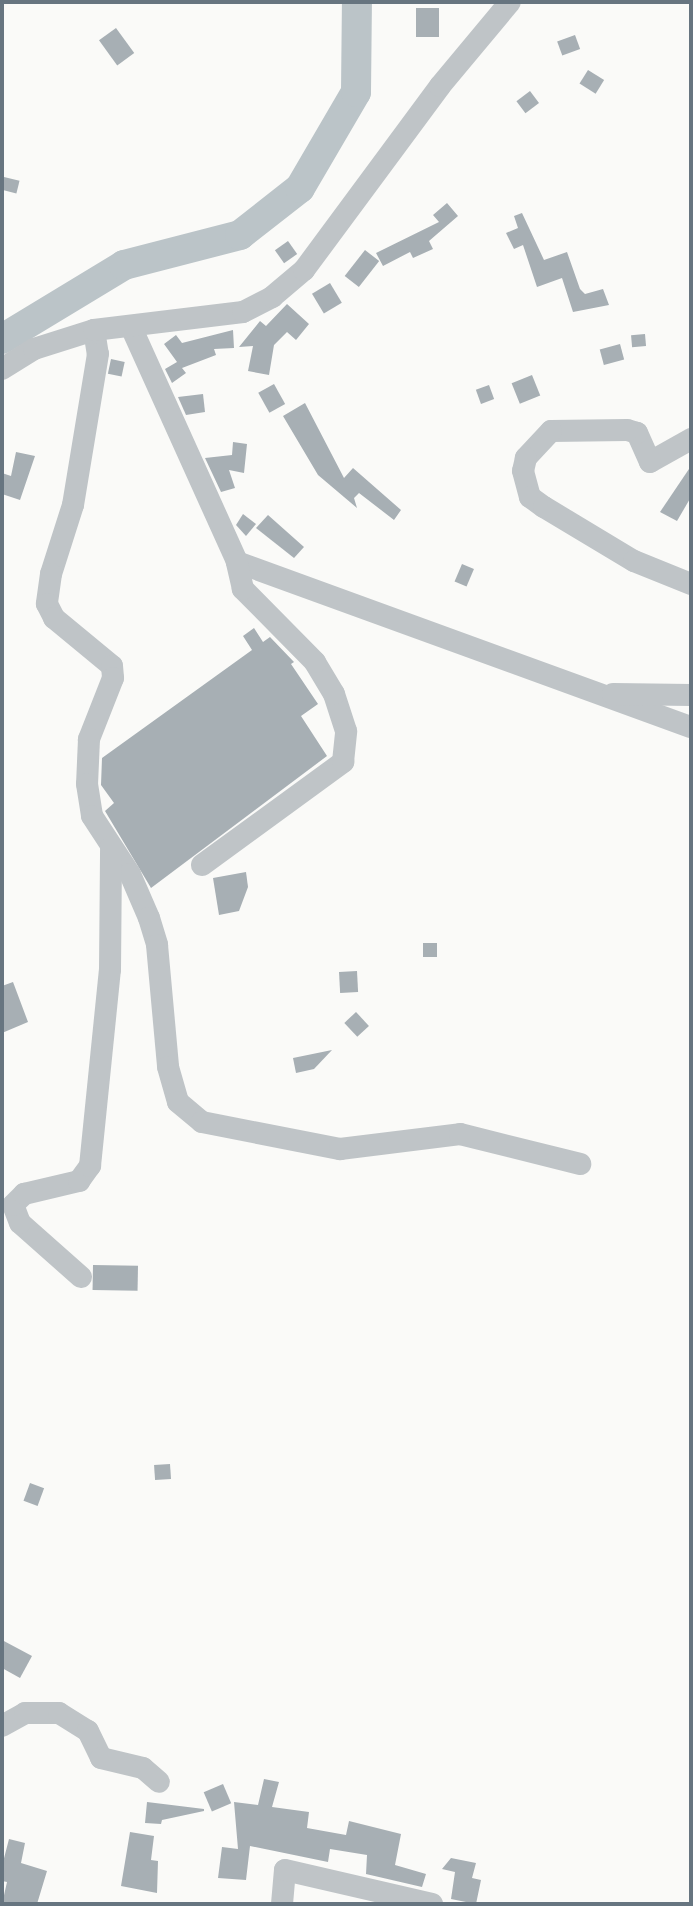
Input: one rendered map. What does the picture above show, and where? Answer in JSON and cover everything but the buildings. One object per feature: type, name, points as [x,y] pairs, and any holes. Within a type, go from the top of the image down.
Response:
[{"type":"street","points":[[2,369],[34,349],[94,330],[132,329],[243,312],[272,297],[304,270],[440,86],[510,2]]},
{"type":"street","points":[[132,329],[237,562],[243,589],[315,662],[334,694],[346,731],[343,762],[202,865]]},
{"type":"street","points":[[94,330],[98,354],[73,505],[47,588],[47,604],[54,618],[112,666],[113,678],[85,757],[92,816],[130,874],[157,945],[168,1067],[178,1102],[202,1122],[340,1149],[460,1134],[580,1164]]},
{"type":"street","points":[[691,439],[650,462],[637,433],[598,427],[551,431],[526,458],[523,471],[530,497],[544,507],[634,561],[691,584]]},
{"type":"street","points":[[237,562],[691,727]]},
{"type":"street","points":[[599,695],[691,695]]},
{"type":"street","points":[[81,1277],[20,1223],[13,1205],[24,1194],[79,1181],[90,1166],[110,970],[111,847]]},
{"type":"street","points":[[2,1726],[25,1713],[59,1713],[88,1731],[101,1758],[143,1768],[159,1782]]},
{"type":"street","points":[[282,1904],[285,1870],[432,1904]]},
{"type":"waterway","points":[[2,339],[124,265],[240,235],[300,188],[356,92],[357,2]]}]
